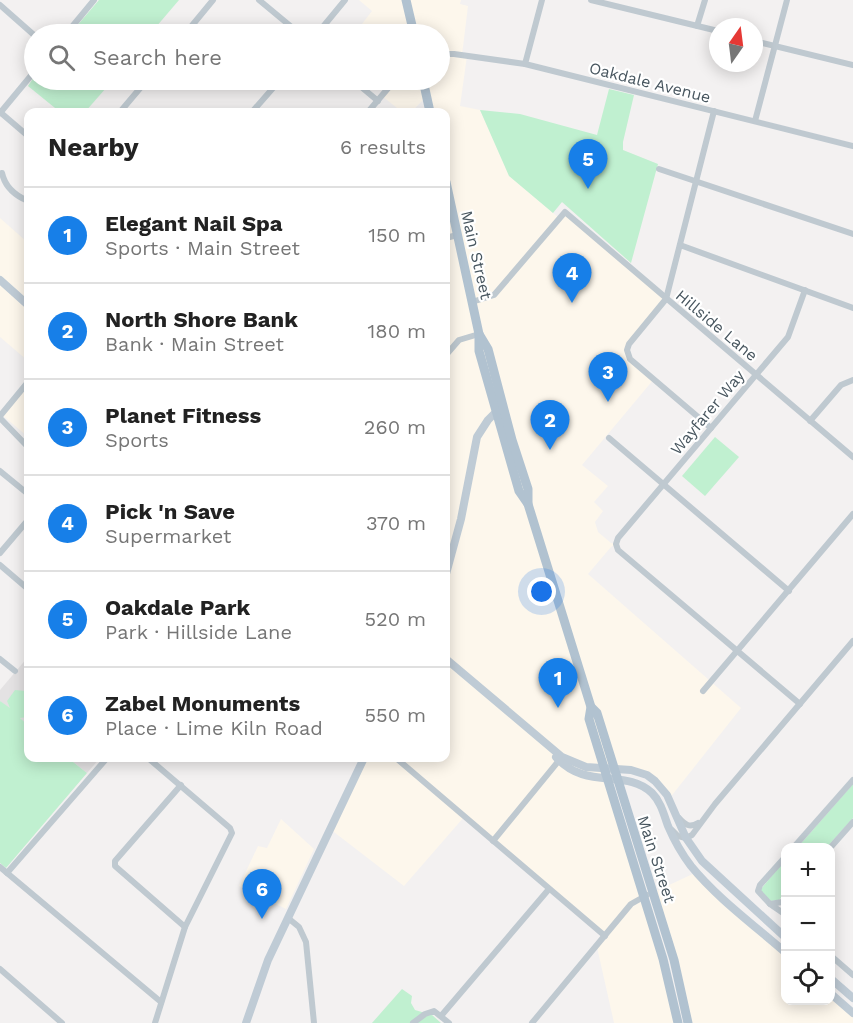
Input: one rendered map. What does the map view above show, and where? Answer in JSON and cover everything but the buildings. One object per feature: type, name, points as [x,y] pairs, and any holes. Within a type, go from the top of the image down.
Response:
[{"type":"main road","points":[[406,0],[412,24]]},
{"type":"main road","points":[[425,90],[429,108]]},
{"type":"main road","name":"Main Street","points":[[450,202],[479,334],[479,351],[528,489],[528,504],[591,706],[589,719],[608,768],[648,894],[674,960],[688,1023]]},
{"type":"main road","points":[[0,280],[24,301]]},
{"type":"main road","points":[[450,559],[461,519],[477,437],[483,426],[500,411]]},
{"type":"main road","points":[[450,662],[575,773],[639,784],[653,794],[660,804],[677,846],[691,866],[784,951]]},
{"type":"main road","points":[[560,759],[582,766],[636,771],[655,781],[667,795],[675,814],[702,861],[781,933]]},
{"type":"main road","points":[[246,1023],[260,981],[288,918],[362,762]]},
{"type":"main road","name":"Main Street","points":[[648,894],[678,1023]]},
{"type":"main road","points":[[835,982],[853,998]]},
{"type":"main road","points":[[835,997],[853,1013]]},
{"type":"street","points":[[74,24],[94,0]]},
{"type":"street","points":[[193,24],[213,0]]},
{"type":"street","points":[[259,0],[288,24]]},
{"type":"street","points":[[325,24],[345,0]]},
{"type":"street","points":[[525,64],[542,0]]},
{"type":"street","points":[[591,0],[622,4],[709,29]]},
{"type":"street","points":[[698,26],[705,0]]},
{"type":"street","points":[[755,122],[787,0]]},
{"type":"street","points":[[0,5],[24,25]]},
{"type":"street","points":[[763,43],[853,65]]},
{"type":"street","name":"Oakdale Avenue","points":[[450,54],[525,64],[853,146]]},
{"type":"street","points":[[24,84],[0,112],[24,133]]},
{"type":"street","points":[[123,108],[139,90]]},
{"type":"street","points":[[256,108],[271,90]]},
{"type":"street","points":[[364,90],[378,101]]},
{"type":"street","points":[[372,108],[387,90]]},
{"type":"street","points":[[711,428],[630,359],[627,352],[629,344],[666,299],[714,111]]},
{"type":"street","points":[[659,169],[853,234]]},
{"type":"street","points":[[2,173],[11,190],[24,198]]},
{"type":"street","name":"Hillside Lane","points":[[472,302],[494,296],[565,212],[853,457]]},
{"type":"street","points":[[450,237],[457,235]]},
{"type":"street","points":[[680,244],[853,308]]},
{"type":"street","name":"Wayfarer Way","points":[[737,652],[618,549],[616,544],[618,538],[788,337],[805,290]]},
{"type":"street","points":[[450,350],[459,340],[479,334]]},
{"type":"street","points":[[810,421],[841,385],[853,380]]},
{"type":"street","points":[[24,387],[0,417],[24,443]]},
{"type":"street","points":[[609,438],[789,591]]},
{"type":"street","points":[[0,471],[24,491]]},
{"type":"street","points":[[704,692],[853,514]]},
{"type":"street","points":[[0,553],[24,525]]},
{"type":"street","points":[[0,565],[24,586]]},
{"type":"street","points":[[668,825],[678,836],[689,836],[853,641]]},
{"type":"street","points":[[737,652],[800,704]]},
{"type":"street","points":[[0,659],[15,671]]},
{"type":"street","points":[[493,841],[560,759]]},
{"type":"street","points":[[7,873],[104,762]]},
{"type":"street","points":[[153,762],[230,828],[232,833],[185,927],[154,1023]]},
{"type":"street","points":[[401,762],[605,936]]},
{"type":"street","points":[[797,843],[853,780]]},
{"type":"street","points":[[181,785],[115,861],[115,866],[185,927]]},
{"type":"street","points":[[675,814],[685,825],[694,825],[701,821]]},
{"type":"street","points":[[834,843],[853,822]]},
{"type":"street","points":[[781,862],[758,888],[759,894],[781,912]]},
{"type":"street","points":[[0,867],[162,1002]]},
{"type":"street","points":[[441,1016],[549,889]]},
{"type":"street","points":[[536,1021],[631,904],[648,894]]},
{"type":"street","points":[[770,904],[781,901]]},
{"type":"street","points":[[288,918],[299,927],[306,942],[314,1023]]},
{"type":"street","points":[[835,959],[850,973],[853,962]]},
{"type":"street","points":[[0,969],[62,1023]]},
{"type":"street","points":[[413,1023],[425,1014],[434,1011],[449,1023]]},
{"type":"shaded area","points":[[359,0],[461,0],[460,4],[468,6],[462,55],[467,56],[460,106],[480,110],[510,176],[559,218],[565,212],[666,299],[629,344],[627,354],[654,379],[582,465],[608,486],[594,502],[603,511],[595,522],[598,532],[611,543],[616,544],[588,574],[741,708],[669,799],[647,775],[604,768],[678,1023],[614,1023],[597,947],[605,937],[464,817],[404,886],[330,829],[362,762],[450,762],[450,108],[429,108],[426,97],[415,108],[397,108],[382,96],[387,90],[450,90],[450,24],[362,24],[372,11]]},
{"type":"shaded area","points":[[0,218],[24,239],[24,358],[0,337]]},
{"type":"shaded area","points":[[24,387],[24,434],[1,414]]},
{"type":"shaded area","points":[[24,662],[24,722],[0,701],[0,690]]},
{"type":"shaded area","points":[[73,762],[97,762],[87,773]]},
{"type":"shaded area","points":[[281,819],[314,849],[286,909],[239,886],[258,846],[267,848]]},
{"type":"shaded area","points":[[697,872],[781,949],[781,1005],[835,1005],[835,997],[853,1013],[853,1023],[688,1023],[652,893]]},
{"type":"green space","points":[[99,0],[179,0],[159,24],[79,24]]},
{"type":"green space","points":[[609,89],[634,95],[623,150],[658,164],[631,263],[562,202],[553,213],[509,176],[480,110],[520,114],[597,135]]},
{"type":"green space","points":[[33,90],[104,90],[88,108],[55,108]]},
{"type":"green space","points":[[715,437],[739,457],[705,496],[682,476]]},
{"type":"green space","points":[[15,690],[24,691],[24,718],[20,718],[24,722],[24,762],[73,762],[87,773],[6,868],[0,863],[0,701],[10,708],[7,701]]},
{"type":"green space","points":[[853,784],[853,818],[831,843],[801,843]]},
{"type":"green space","points":[[781,865],[781,898],[771,901],[761,893],[761,889]]},
{"type":"green space","points":[[402,989],[412,996],[411,1003],[415,1010],[432,1015],[441,1023],[372,1023]]},
{"type":"place","name":"Oakdale Park","points":[[588,189]]},
{"type":"place","name":"Pick 'n Save","points":[[572,303]]},
{"type":"place","name":"Planet Fitness","points":[[608,402]]},
{"type":"place","name":"North Shore Bank","points":[[550,450]]},
{"type":"place","name":"Elegant Nail Spa","points":[[558,708]]},
{"type":"place","name":"Zabel Monuments","points":[[262,919]]}]
